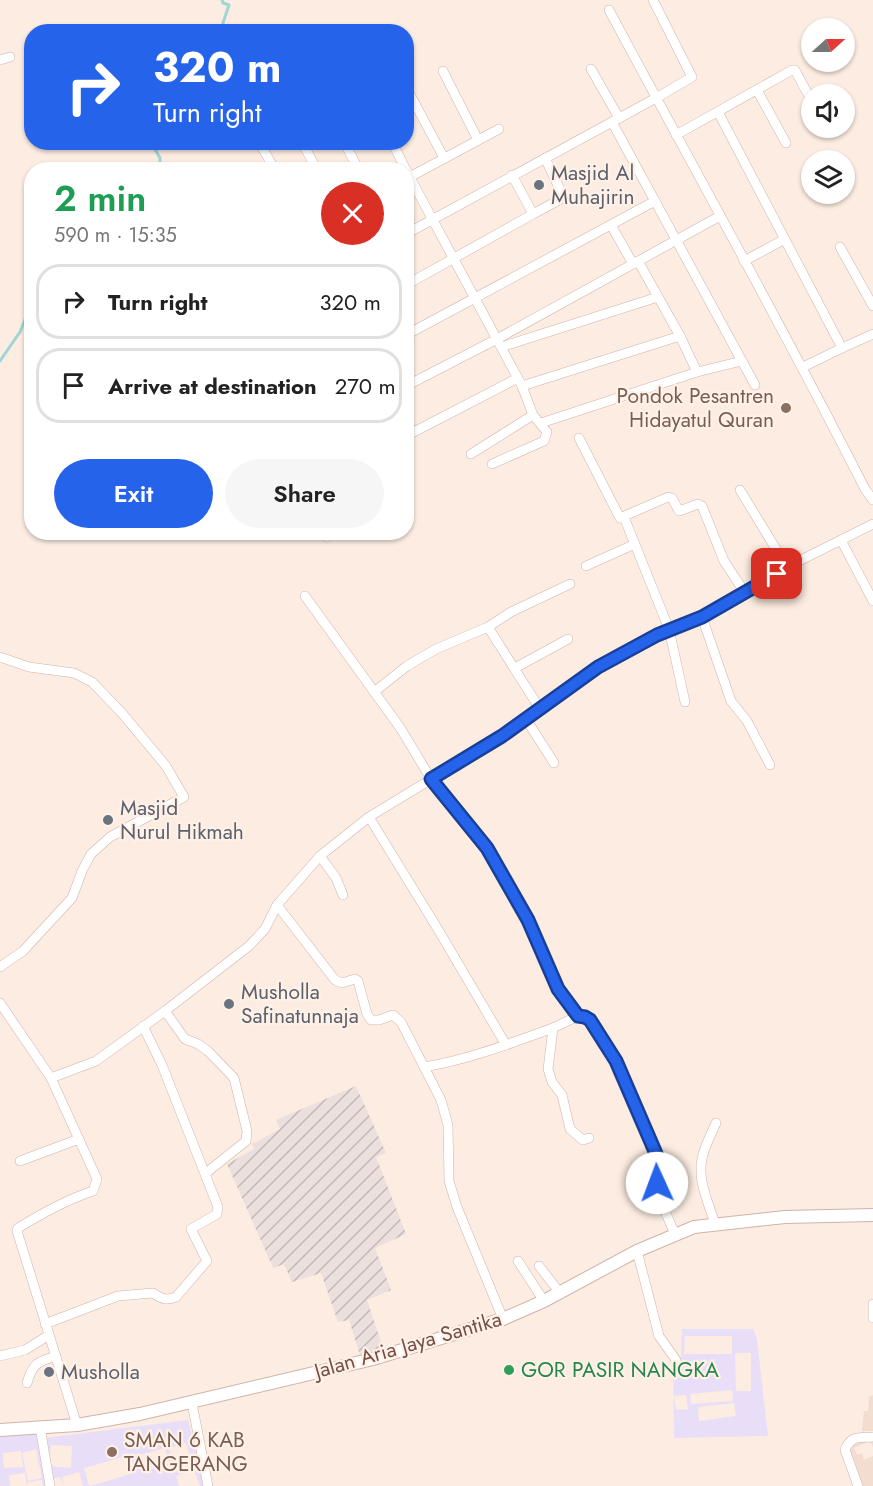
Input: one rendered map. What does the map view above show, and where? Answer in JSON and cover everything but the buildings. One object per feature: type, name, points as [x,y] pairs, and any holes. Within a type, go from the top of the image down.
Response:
[{"type":"street","points":[[414,230],[656,98],[692,76],[652,0]]},
{"type":"street","points":[[609,10],[803,367],[865,489],[873,500]]},
{"type":"street","points":[[0,60],[10,57]]},
{"type":"street","points":[[591,69],[655,201],[755,385]]},
{"type":"street","points":[[676,135],[794,70],[802,84]]},
{"type":"street","points":[[443,71],[478,140]]},
{"type":"street","points":[[757,90],[786,143]]},
{"type":"street","points":[[414,102],[444,158]]},
{"type":"street","points":[[718,112],[842,348]]},
{"type":"street","points":[[414,171],[499,129]]},
{"type":"street","points":[[414,281],[559,200],[562,194],[545,158]]},
{"type":"street","points":[[512,175],[533,214]]},
{"type":"street","points":[[414,186],[520,382],[533,415],[547,432],[544,441],[492,464]]},
{"type":"street","points":[[414,331],[655,201]]},
{"type":"street","points":[[414,382],[499,343],[720,216]]},
{"type":"street","points":[[611,225],[658,297],[697,372]]},
{"type":"street","points":[[744,261],[785,239]]},
{"type":"street","points":[[840,247],[873,306]]},
{"type":"street","points":[[499,343],[658,297]]},
{"type":"street","points":[[803,367],[873,334]]},
{"type":"street","points":[[414,432],[520,382],[680,336]]},
{"type":"street","points":[[541,423],[697,372],[742,361]]},
{"type":"street","points":[[471,454],[533,415]]},
{"type":"street","points":[[579,438],[620,518],[668,497],[672,498],[679,511],[700,504],[724,561],[746,593]]},
{"type":"street","points":[[740,490],[787,567]]},
{"type":"street","points":[[624,517],[669,629],[685,702]]},
{"type":"street","points":[[51,1078],[96,1061],[165,1011],[258,938],[277,905],[320,856],[369,817],[526,719],[598,667],[669,629],[702,617],[787,567],[873,524]]},
{"type":"street","points":[[841,540],[873,600]]},
{"type":"street","points":[[586,566],[635,544]]},
{"type":"street","points":[[374,692],[407,666],[436,649],[488,627],[511,612],[570,584]]},
{"type":"street","points":[[305,596],[401,729],[431,779],[487,848],[525,913],[558,989],[578,1016]]},
{"type":"street","points":[[702,617],[731,701],[747,721],[770,765]]},
{"type":"street","points":[[488,627],[540,709]]},
{"type":"street","points":[[515,668],[568,639]]},
{"type":"street","points":[[0,657],[29,667],[74,673],[92,682],[121,712],[166,766],[184,797],[110,837],[91,854],[72,898],[23,951],[0,967]]},
{"type":"street","points":[[526,719],[554,763]]},
{"type":"street","points":[[369,817],[506,1045]]},
{"type":"street","points":[[320,856],[336,878],[343,895]]},
{"type":"street","points":[[277,905],[335,980],[342,983],[358,981],[371,1020],[393,1015],[399,1019],[433,1080],[447,1119],[449,1181],[457,1207],[503,1319]]},
{"type":"street","points":[[1,1006],[51,1078],[97,1179],[95,1189],[38,1215],[18,1227],[17,1231],[77,1425]]},
{"type":"street","points":[[165,1011],[185,1039],[198,1044],[207,1051],[234,1078],[242,1107],[247,1131],[246,1141],[206,1173]]},
{"type":"street","points":[[424,1067],[447,1064],[506,1045],[578,1016],[590,1020],[621,1071],[657,1156],[654,1168],[657,1183],[675,1234]]},
{"type":"street","points":[[45,1324],[118,1296],[153,1293],[163,1300],[176,1297],[207,1261],[191,1232],[194,1227],[218,1214],[219,1211],[162,1065],[143,1026]]},
{"type":"street","points":[[553,1028],[548,1064],[552,1082],[562,1095],[570,1129],[583,1140],[589,1138]]},
{"type":"street","points":[[715,1224],[701,1178],[701,1169],[702,1158],[716,1123]]},
{"type":"street","points":[[20,1161],[79,1139]]},
{"type":"street","name":"Jalan Aria Jaya Santika","points":[[0,1430],[77,1425],[192,1403],[373,1359],[503,1319],[560,1293],[637,1251],[694,1227],[785,1217],[873,1215]]},
{"type":"street","points":[[637,1251],[659,1336],[676,1360]]},
{"type":"street","points":[[518,1261],[544,1301]]},
{"type":"street","points":[[539,1266],[560,1293]]},
{"type":"street","points":[[873,1304],[873,1318]]},
{"type":"street","points":[[0,1356],[25,1350],[49,1335]]},
{"type":"street","points":[[27,1383],[35,1365],[56,1356]]},
{"type":"street","points":[[192,1403],[208,1486]]},
{"type":"street","points":[[40,1427],[50,1486]]},
{"type":"street","points":[[858,1486],[845,1450],[852,1439],[873,1437]]},
{"type":"shaded area","points":[[356,1086],[386,1153],[376,1157],[406,1234],[375,1248],[391,1290],[367,1300],[387,1360],[363,1365],[349,1320],[338,1322],[321,1273],[292,1282],[284,1264],[273,1268],[227,1164],[254,1149],[252,1144],[280,1129],[276,1120]]},
{"type":"shaded area","points":[[682,1329],[753,1329],[757,1339],[768,1436],[674,1438],[673,1362],[681,1357]],"holes":[[[685,1336],[732,1336],[732,1354],[684,1354]],[[735,1353],[751,1353],[751,1391],[736,1391]],[[732,1390],[733,1401],[691,1404],[690,1394]],[[686,1395],[688,1409],[676,1410],[674,1396]],[[734,1403],[736,1416],[699,1421],[698,1407]]]},
{"type":"shaded area","points":[[873,1395],[873,1431],[862,1431],[864,1411],[868,1411],[869,1397]]},
{"type":"shaded area","name":"SMAN 6 KAB TANGERANG","points":[[188,1420],[205,1486],[200,1486],[194,1470],[176,1476],[179,1486],[90,1486],[131,1474],[126,1456],[84,1468],[89,1486],[83,1486],[79,1472],[62,1477],[64,1486],[60,1477],[51,1479],[49,1466],[45,1438]],"holes":[[[186,1443],[193,1467],[176,1471],[169,1448]],[[51,1445],[72,1446],[71,1468],[49,1466]],[[165,1448],[169,1464],[141,1472],[137,1456]]]},
{"type":"shaded area","points":[[39,1432],[47,1486],[43,1486],[42,1480],[28,1482],[27,1486],[25,1473],[9,1475],[10,1486],[0,1486],[0,1434]],"holes":[[[36,1449],[42,1478],[28,1481],[22,1453]],[[21,1451],[23,1467],[4,1468],[3,1453]]]},
{"type":"shaded area","points":[[873,1440],[873,1447],[870,1441],[854,1448],[857,1455],[862,1453],[864,1460],[873,1456],[873,1486],[863,1486],[850,1451],[854,1441]]},
{"type":"waterway","points":[[222,0],[223,3],[229,5],[223,24]]},
{"type":"waterway","points":[[156,150],[160,162]]},
{"type":"waterway","points":[[0,361],[20,332],[24,322]]},
{"type":"place","name":"Masjid Al Muhajirin","points":[[539,185]]},
{"type":"place","name":"Pondok Pesantren Hidayatul Quran","points":[[786,408]]},
{"type":"place","name":"Masjid Nurul Hikmah","points":[[108,820]]},
{"type":"place","name":"Musholla Safinatunnaja","points":[[229,1004]]},
{"type":"place","name":"GOR PASIR NANGKA","points":[[509,1370]]},
{"type":"place","name":"Musholla","points":[[49,1372]]},
{"type":"place","name":"SMAN 6 KAB TANGERANG","points":[[112,1452]]},
{"type":"route","points":[[657,1183],[654,1168],[657,1156],[611,1052],[590,1020],[578,1016],[558,989],[528,920],[510,886],[487,848],[431,779],[502,736],[598,667],[669,629],[702,617],[777,574]]}]
